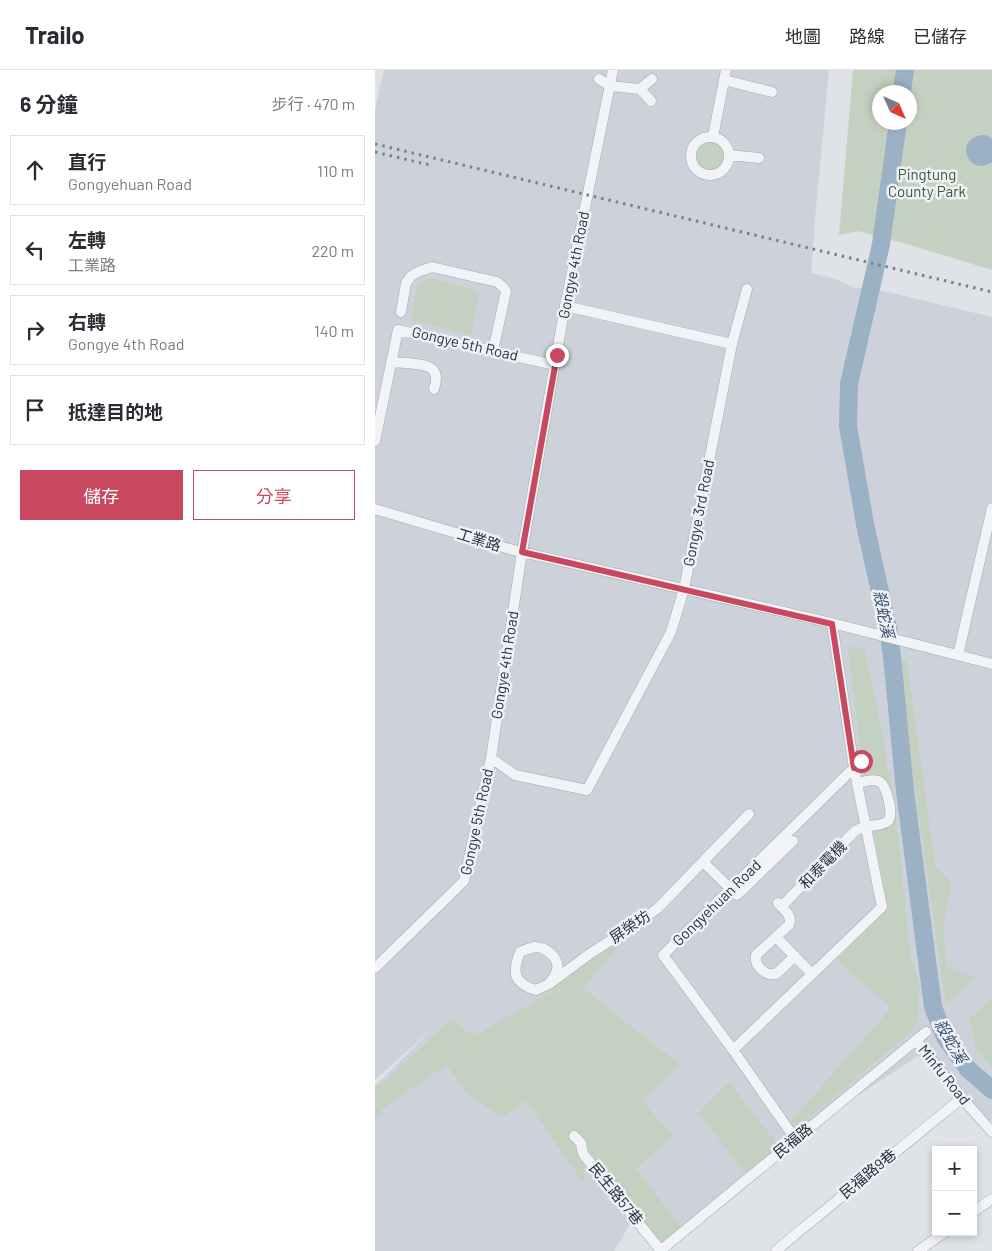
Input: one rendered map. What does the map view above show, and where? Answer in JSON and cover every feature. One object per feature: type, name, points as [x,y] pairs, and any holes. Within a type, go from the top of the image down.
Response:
[{"type":"street","name":"Gongye 4th Road","points":[[491,758],[522,552],[565,306],[613,70]]},
{"type":"street","points":[[713,137],[725,75],[772,92]]},
{"type":"street","points":[[599,79],[610,86],[640,89],[651,101]]},
{"type":"street","points":[[640,89],[652,79]]},
{"type":"street","points":[[713,137],[725,144],[729,156],[728,162],[721,172],[715,175],[708,175],[702,174],[693,165],[691,152],[697,141],[713,137]]},
{"type":"street","points":[[729,156],[759,158]]},
{"type":"street","points":[[401,312],[406,283],[411,276],[432,267],[497,282],[506,291],[493,351]]},
{"type":"street","name":"Gongye 3rd Road","points":[[491,758],[515,775],[587,790],[671,632],[684,589],[733,344],[747,289]]},
{"type":"street","points":[[565,306],[733,344]]},
{"type":"street","name":"Gongye 5th Road","points":[[375,441],[398,330],[555,365]]},
{"type":"street","points":[[391,362],[425,366],[432,369],[436,379],[434,389]]},
{"type":"street","points":[[958,655],[992,508]]},
{"type":"street","name":"工業路","points":[[375,509],[522,552],[832,624],[992,664]]},
{"type":"street","points":[[733,1050],[882,907],[857,783],[858,764],[832,624]]},
{"type":"street","name":"Gongye 5th Road","points":[[375,968],[465,881],[491,758]]},
{"type":"street","name":"Gongyehuan Road","points":[[796,1140],[663,955],[858,764]]},
{"type":"street","name":"和泰電機","points":[[795,956],[776,974],[769,975],[755,960],[756,955],[787,929],[791,921],[790,916],[779,904],[855,831],[859,828],[885,823],[889,821],[891,816],[887,791],[882,783],[877,780],[857,783]]},
{"type":"street","name":"屏榮坊","points":[[549,984],[557,972],[558,963],[554,957],[546,950],[536,947],[519,952],[515,966],[515,975],[518,980],[525,987],[535,990],[549,984],[658,908],[749,814]]},
{"type":"street","points":[[703,862],[737,895],[793,841]]},
{"type":"street","points":[[777,938],[812,974]]},
{"type":"street","name":"民福路","points":[[661,1251],[926,1032]]},
{"type":"street","name":"Minfu Road","points":[[916,1040],[992,1132]]},
{"type":"street","name":"民福路9巷","points":[[775,1251],[962,1098]]},
{"type":"street","name":"民生路57巷","points":[[574,1136],[581,1143],[584,1155],[661,1251]]},
{"type":"street","points":[[977,1209],[992,1199]]},
{"type":"street","points":[[918,1251],[939,1236]]},
{"type":"shaded area","points":[[384,70],[829,70],[811,273],[836,279],[854,288],[875,289],[992,317],[992,1120],[987,1125],[918,1056],[796,1136],[663,1245],[634,1217],[614,1251],[375,1251],[375,1086],[433,1028],[375,1080],[375,110]]},
{"type":"green space","name":"Pingtung County Park","points":[[853,70],[992,70],[992,270],[859,231],[839,235]]},
{"type":"green space","points":[[710,137],[724,142],[729,156],[724,170],[710,175],[696,170],[691,156],[696,142]]},
{"type":"green space","points":[[430,278],[475,290],[479,295],[471,335],[411,320],[417,286],[422,281]]},
{"type":"green space","points":[[848,646],[865,649],[882,730],[899,841],[910,954],[920,985],[917,1022],[911,1032],[797,1128],[791,1121],[891,1008],[837,960],[885,912],[886,903],[873,825],[889,821],[882,783],[864,782]]},
{"type":"green space","points":[[896,659],[907,662],[935,865],[951,882],[943,929],[947,967],[976,978],[946,1004]]},
{"type":"green space","points":[[638,923],[583,988],[680,1065],[642,1101],[673,1135],[699,1113],[729,1082],[782,1150],[749,1177],[699,1114],[636,1168],[684,1231],[661,1250],[582,1151],[585,1180],[584,1182],[582,1181],[526,1101],[502,1117],[466,1093],[447,1065],[383,1108],[375,1121],[375,1085],[383,1084],[450,1019],[474,1036],[553,991],[549,984]]},
{"type":"green space","points":[[992,998],[992,1067],[983,1058],[974,1044],[974,1035],[969,1019]]},
{"type":"water","points":[[986,135],[992,139],[992,162],[984,166],[971,162],[966,150],[972,138]]},
{"type":"waterway","name":"殺蛇溪","points":[[903,85],[905,70]]},
{"type":"waterway","name":"殺蛇溪","points":[[897,130],[881,244],[849,384],[848,426],[865,524],[888,628],[905,791],[933,1007],[945,1037],[968,1069],[992,1090]]},
{"type":"railway","points":[[375,144],[992,292]]},
{"type":"railway","points":[[375,152],[430,165]]},
{"type":"route","points":[[557,355],[522,552],[832,624],[854,768],[861,761]]}]
